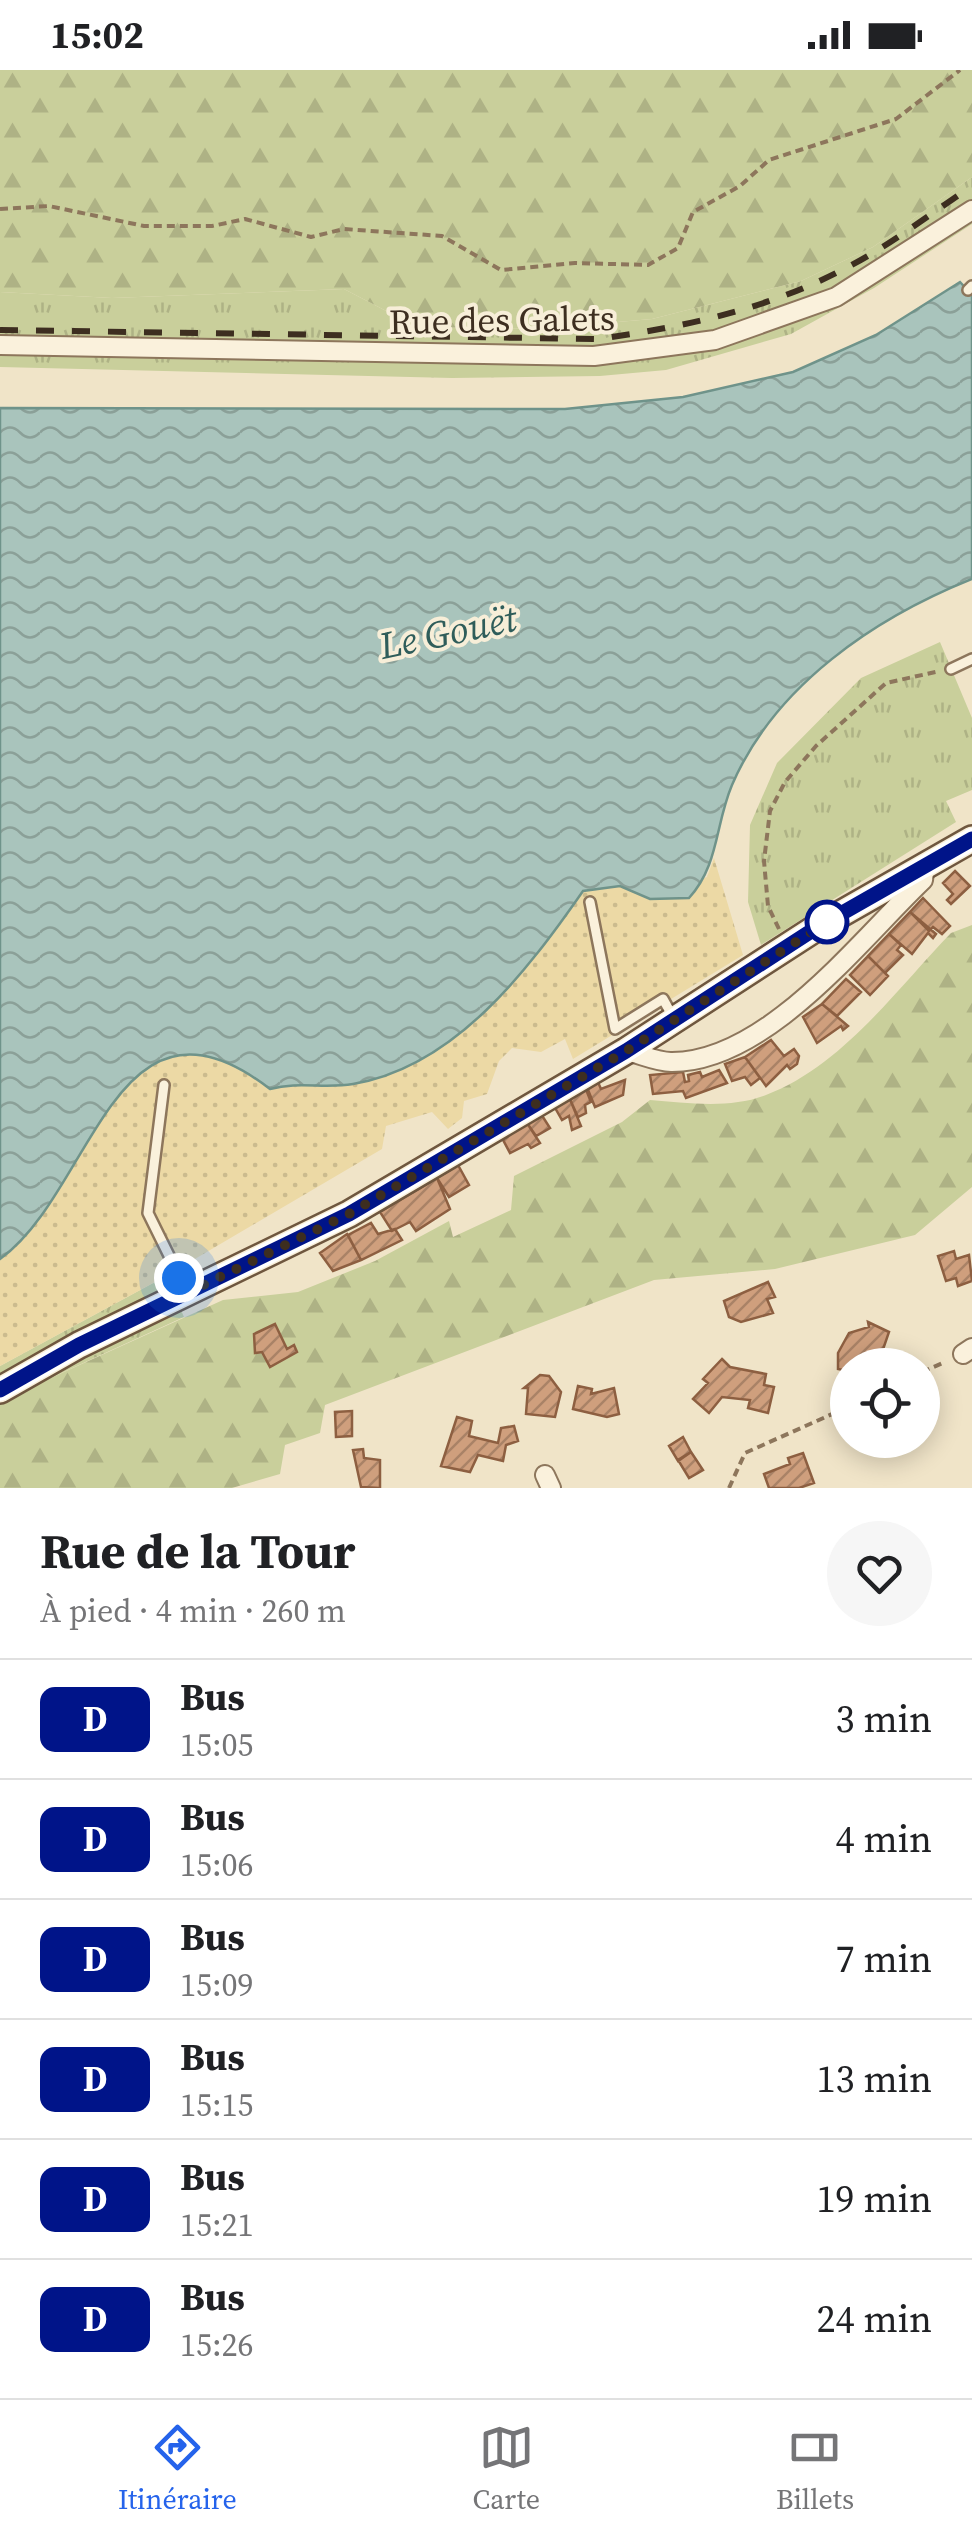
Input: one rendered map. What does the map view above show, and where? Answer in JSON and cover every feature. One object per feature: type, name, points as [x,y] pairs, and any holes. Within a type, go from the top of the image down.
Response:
[{"type":"street","name":"Rue des Galets","points":[[0,346],[594,356],[716,340],[836,297],[972,210]]},
{"type":"street","points":[[1,1388],[349,1214],[972,840]]},
{"type":"street","points":[[626,1051],[671,1062],[722,1050],[759,1034],[801,1003],[924,880],[925,865]]},
{"type":"lane","points":[[950,668],[972,659]]},
{"type":"lane","points":[[590,902],[615,1028],[663,999],[674,1020]]},
{"type":"lane","points":[[164,1085],[148,1212],[187,1293]]},
{"type":"path","points":[[0,209],[49,206],[144,226],[212,226],[246,219],[311,237],[344,229],[442,236],[501,270],[575,263],[648,264],[678,248],[693,212],[740,186],[769,160],[896,119],[960,70]]},
{"type":"path","points":[[790,946],[768,906],[764,861],[770,811],[786,782],[816,746],[886,683],[950,668]]},
{"type":"path","points":[[940,1364],[968,1351]]},
{"type":"path","points":[[729,1488],[744,1454],[830,1414]]},
{"type":"green space","points":[[0,70],[972,70],[972,177],[873,247],[801,281],[652,319],[537,329],[417,327],[344,289],[112,298],[0,292]]},
{"type":"green space","points":[[972,177],[972,224],[874,288],[791,334],[666,370],[600,376],[452,378],[0,367],[0,292],[112,298],[344,289],[417,327],[537,329],[652,319],[801,281],[873,247]]},
{"type":"green space","points":[[940,642],[972,718],[972,790],[946,801],[956,822],[761,945],[748,902],[750,825],[777,763],[861,678]]},
{"type":"green space","points":[[972,925],[972,1187],[915,1235],[775,1269],[654,1280],[325,1405],[320,1433],[285,1445],[280,1474],[232,1488],[0,1488],[0,1401],[223,1300],[298,1292],[375,1261],[449,1221],[453,1237],[511,1210],[514,1176],[622,1122],[650,1100],[738,1102],[794,1082],[843,1046],[951,933]]},
{"type":"green space","points":[[166,1276],[184,1317],[0,1401],[0,1366]]},
{"type":"sand","points":[[714,858],[743,955],[573,1059],[565,1039],[541,1052],[512,1048],[499,1061],[487,1094],[464,1101],[462,1118],[448,1129],[432,1112],[386,1126],[382,1149],[166,1276],[0,1366],[0,1259],[32,1227],[112,1104],[141,1072],[175,1055],[217,1059],[270,1089],[353,1084],[390,1074],[424,1058],[486,1011],[538,952],[583,891],[620,886],[650,899],[707,877]]},
{"type":"water","name":"Le Gouët","points":[[960,282],[972,295],[972,579],[865,635],[801,686],[774,716],[732,785],[706,872],[689,898],[650,899],[620,886],[583,891],[538,952],[486,1011],[424,1058],[390,1074],[353,1084],[270,1089],[218,1059],[176,1056],[141,1073],[112,1104],[32,1228],[0,1259],[0,408],[565,409],[683,397],[793,372],[876,335]]},
{"type":"building","points":[[955,871],[970,886],[951,904],[947,900],[953,894],[943,883]]},
{"type":"building","points":[[923,898],[950,926],[942,934],[933,927],[929,931],[910,912]]},
{"type":"building","points":[[910,912],[936,934],[933,938],[928,933],[912,954],[889,934]]},
{"type":"building","points":[[889,934],[901,945],[897,950],[903,955],[885,973],[868,956]]},
{"type":"building","points":[[868,956],[888,976],[870,995],[850,975]]},
{"type":"building","points":[[846,979],[861,992],[837,1016],[822,1004]]},
{"type":"building","points":[[822,1004],[848,1026],[843,1030],[841,1026],[817,1043],[803,1017]]},
{"type":"building","points":[[771,1040],[784,1056],[794,1049],[799,1056],[797,1064],[790,1069],[787,1065],[766,1086],[745,1057]]},
{"type":"building","points":[[745,1057],[760,1078],[751,1085],[745,1077],[732,1081],[725,1064]]},
{"type":"building","points":[[719,1070],[727,1083],[686,1098],[683,1091],[653,1094],[650,1075],[683,1072],[685,1082],[689,1081],[688,1075],[700,1072],[702,1077]]},
{"type":"building","points":[[597,1080],[601,1089],[625,1080],[623,1095],[595,1107],[586,1085]]},
{"type":"building","points":[[585,1087],[591,1102],[585,1105],[586,1113],[578,1117],[569,1097]]},
{"type":"building","points":[[569,1097],[581,1126],[572,1130],[569,1116],[562,1120],[554,1106]]},
{"type":"building","points":[[541,1114],[550,1128],[536,1136],[527,1123]]},
{"type":"building","points":[[527,1123],[540,1143],[510,1153],[502,1138]]},
{"type":"building","points":[[458,1165],[469,1185],[449,1197],[437,1178]]},
{"type":"building","points":[[437,1178],[450,1209],[416,1231],[410,1222],[392,1231],[380,1212]]},
{"type":"building","points":[[371,1223],[378,1234],[395,1229],[402,1240],[361,1260],[348,1235]]},
{"type":"building","points":[[347,1234],[361,1260],[333,1271],[320,1253]]},
{"type":"building","points":[[954,1251],[956,1259],[969,1255],[972,1281],[958,1286],[956,1278],[946,1281],[938,1256]]},
{"type":"building","points":[[768,1282],[775,1297],[767,1299],[773,1313],[741,1322],[729,1317],[724,1301]]},
{"type":"building","points":[[868,1322],[889,1332],[883,1348],[841,1348],[849,1333],[869,1327]]},
{"type":"building","points":[[275,1324],[287,1349],[294,1345],[297,1352],[270,1367],[262,1352],[255,1353],[254,1334]]},
{"type":"building","points":[[722,1359],[730,1367],[766,1374],[764,1385],[774,1387],[768,1413],[748,1408],[750,1400],[722,1397],[709,1413],[693,1399],[708,1383],[703,1379]]},
{"type":"building","points":[[540,1375],[549,1376],[561,1392],[555,1417],[526,1414],[528,1388],[524,1388]]},
{"type":"building","points":[[578,1386],[592,1389],[591,1394],[614,1388],[619,1414],[607,1417],[573,1409]]},
{"type":"building","points":[[352,1411],[352,1436],[336,1437],[335,1412]]},
{"type":"building","points":[[457,1417],[472,1421],[469,1436],[498,1443],[501,1428],[514,1426],[518,1441],[506,1445],[503,1461],[478,1455],[470,1472],[441,1466]]},
{"type":"building","points":[[683,1437],[691,1452],[678,1461],[669,1446]]},
{"type":"building","points":[[363,1449],[364,1458],[380,1460],[380,1488],[361,1487],[353,1450]]},
{"type":"building","points":[[691,1452],[703,1470],[689,1478],[678,1460]]},
{"type":"building","points":[[803,1453],[814,1483],[799,1488],[769,1488],[764,1474],[790,1464],[788,1458]]},
{"type":"railway","points":[[0,330],[598,339],[723,315],[813,284],[876,251],[972,186]]},
{"type":"bus line","name":"D","points":[[0,1390],[79,1345],[349,1214],[626,1051],[816,928],[972,839]]},
{"type":"route","points":[[179,1278],[187,1293],[349,1214],[626,1051],[827,922]]}]
